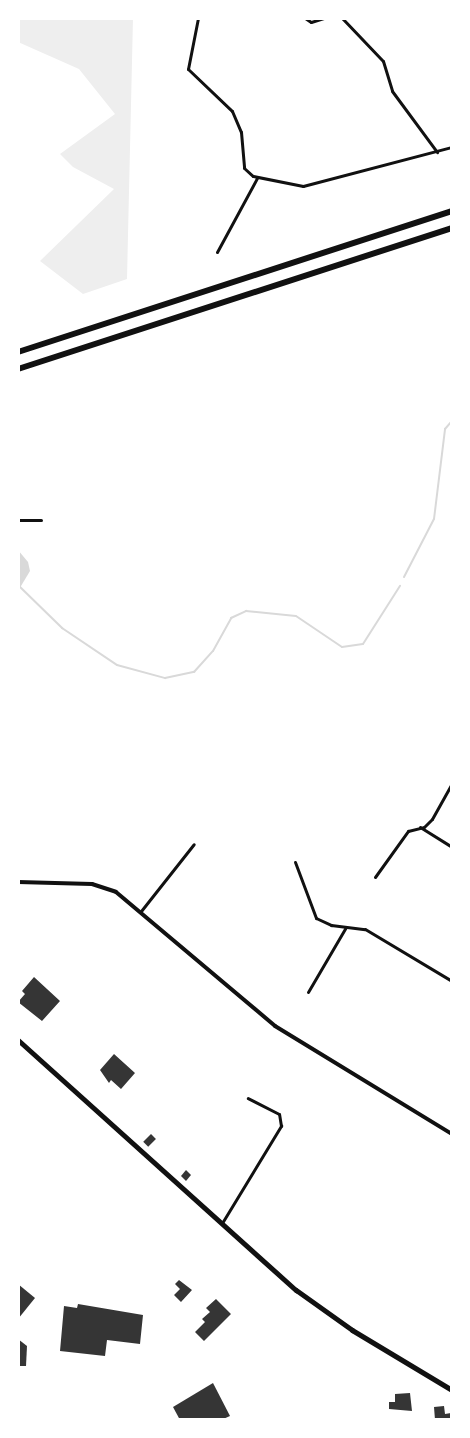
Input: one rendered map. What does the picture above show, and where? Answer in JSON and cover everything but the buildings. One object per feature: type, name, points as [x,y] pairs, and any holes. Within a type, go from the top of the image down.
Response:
[{"type":"highway","points":[[18,352],[452,211]]},
{"type":"highway","points":[[18,369],[452,228]]},
{"type":"main road","points":[[18,1040],[221,1224],[322,1310],[452,1390]]},
{"type":"street","points":[[198,18],[188,69],[231,111],[241,132],[244,168],[257,178],[303,186],[452,147]]},
{"type":"street","points":[[305,18],[311,22],[324,18]]},
{"type":"street","points":[[342,18],[383,62],[392,91],[437,152]]},
{"type":"street","points":[[217,252],[257,178]]},
{"type":"street","points":[[18,520],[41,520]]},
{"type":"street","points":[[375,877],[403,835],[432,819],[452,783]]},
{"type":"street","points":[[420,827],[452,847]]},
{"type":"street","points":[[141,911],[194,844]]},
{"type":"street","points":[[295,862],[316,918],[346,927],[365,928],[452,981]]},
{"type":"street","points":[[18,882],[92,884],[116,892],[275,1026],[452,1134]]},
{"type":"street","points":[[308,992],[346,927]]},
{"type":"street","points":[[221,1224],[270,1149],[282,1122],[276,1112],[248,1098]]},
{"type":"shaded area","points":[[18,18],[133,18],[127,279],[83,294],[40,261],[114,189],[73,167],[60,154],[115,114],[79,69],[18,42]]},
{"type":"shaded area","points":[[18,550],[28,562],[30,571],[18,591]]},
{"type":"waterway","points":[[404,577],[434,519],[445,429],[452,421]]},
{"type":"waterway","points":[[18,585],[62,628],[117,665],[165,678],[194,672],[213,651],[231,618],[246,611],[296,616],[342,647],[363,644],[400,586]]}]
